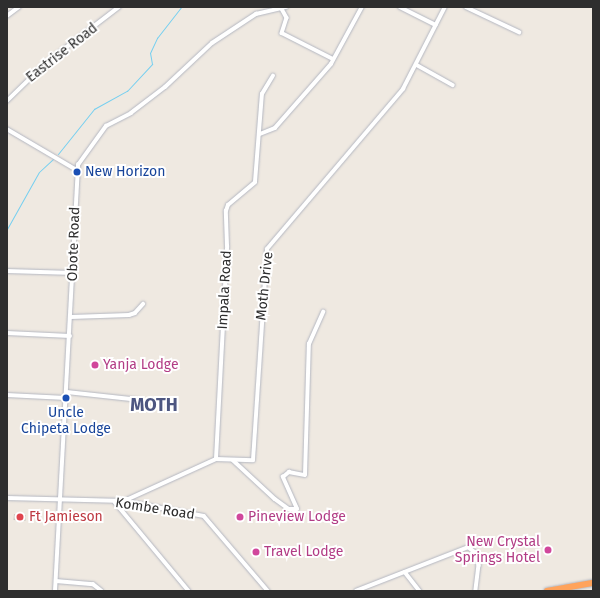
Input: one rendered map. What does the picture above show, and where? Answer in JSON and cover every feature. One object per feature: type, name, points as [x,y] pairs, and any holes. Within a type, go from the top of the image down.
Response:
[{"type":"highway","points":[[547,591],[561,590],[593,583]]},
{"type":"street","points":[[7,16],[19,7]]},
{"type":"street","name":"Eastrise Road","points":[[7,101],[46,63],[119,7]]},
{"type":"street","points":[[260,134],[275,128],[334,59],[362,7]]},
{"type":"street","points":[[400,7],[436,25]]},
{"type":"street","name":"Moth Drive","points":[[124,501],[216,459],[251,461],[254,456],[266,250],[389,108],[417,65],[445,7]]},
{"type":"street","points":[[466,7],[519,32]]},
{"type":"street","points":[[7,129],[77,170],[106,126],[131,113],[165,87],[228,31],[256,14],[284,8],[287,18],[282,33],[334,59]]},
{"type":"street","points":[[417,65],[453,84]]},
{"type":"street","name":"Impala Road","points":[[216,459],[227,251],[226,211],[228,205],[255,182],[262,94],[273,76]]},
{"type":"street","name":"Obote Road","points":[[55,591],[59,499],[71,317],[77,170]]},
{"type":"street","points":[[7,271],[73,273]]},
{"type":"street","points":[[71,317],[135,314],[143,304]]},
{"type":"street","points":[[232,460],[275,499],[289,509],[297,509],[283,477],[289,472],[305,475],[309,344],[323,312]]},
{"type":"street","points":[[7,333],[70,336]]},
{"type":"street","points":[[67,392],[140,400]]},
{"type":"street","points":[[7,395],[66,398]]},
{"type":"street","name":"Kombe Road","points":[[7,498],[115,502],[124,501],[207,518],[268,591]]},
{"type":"street","points":[[115,502],[188,591]]},
{"type":"street","points":[[356,591],[468,548],[475,552],[479,566],[476,591]]},
{"type":"street","points":[[405,572],[420,591]]},
{"type":"street","points":[[56,581],[93,584],[102,591]]},
{"type":"street","points":[[366,587],[369,591]]},
{"type":"building","name":"Ft Jamieson","points":[[14,514],[26,515],[25,521],[13,520]]},
{"type":"waterway","points":[[58,154],[94,109],[127,91],[152,64],[150,53],[157,38],[181,7]]},
{"type":"waterway","points":[[7,229],[39,172],[53,159]]},
{"type":"place","name":"New Horizon","points":[[77,172]]},
{"type":"place","name":"Yanja Lodge","points":[[95,365]]},
{"type":"place","name":"Uncle Chipeta Lodge","points":[[66,398]]},
{"type":"place","name":"Ft Jamieson","points":[[20,517]]},
{"type":"place","name":"Pineview Lodge","points":[[240,517]]},
{"type":"place","name":"New Crystal Springs Hotel","points":[[548,550]]},
{"type":"place","name":"Travel Lodge","points":[[256,552]]},
{"type":"district","name":"MOTH","points":[[154,405]]}]
